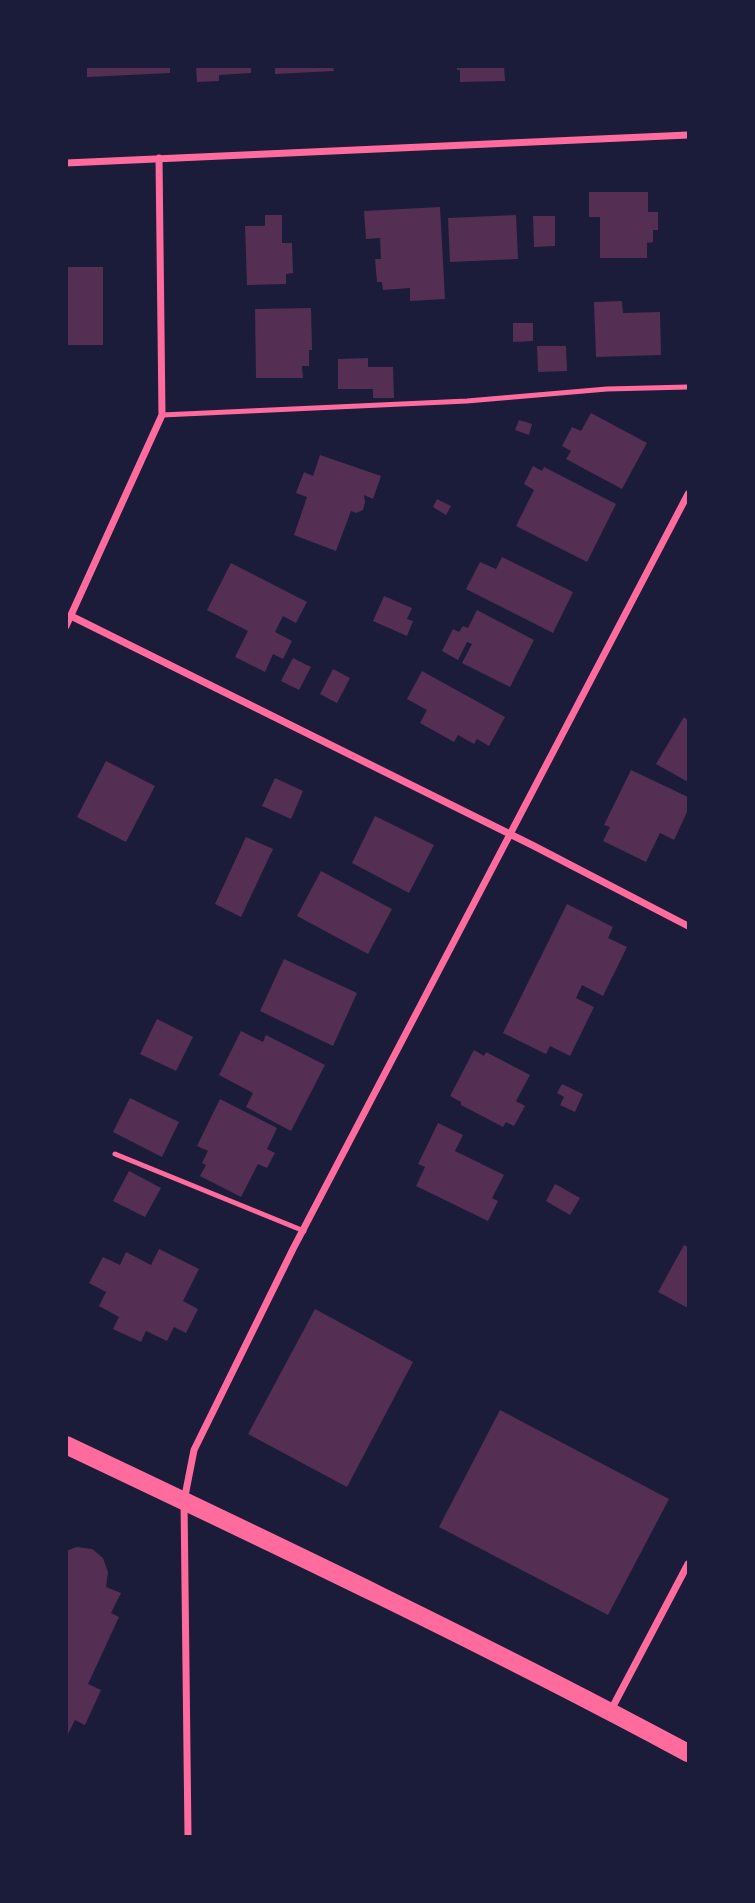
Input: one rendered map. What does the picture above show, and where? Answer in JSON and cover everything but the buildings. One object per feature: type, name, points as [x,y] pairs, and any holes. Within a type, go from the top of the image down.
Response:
[{"type":"main road","points":[[66,1445],[611,1711],[688,1752]]},
{"type":"street","points":[[66,163],[688,135]]},
{"type":"street","points":[[66,625],[162,415],[159,158]]},
{"type":"street","points":[[188,1836],[184,1501],[194,1450],[509,834],[688,494]]},
{"type":"street","points":[[71,617],[509,834],[688,926]]},
{"type":"street","points":[[611,1711],[688,1563]]},
{"type":"lane","points":[[162,415],[467,401],[607,389],[688,387]]},
{"type":"lane","points":[[115,1154],[304,1231]]}]
